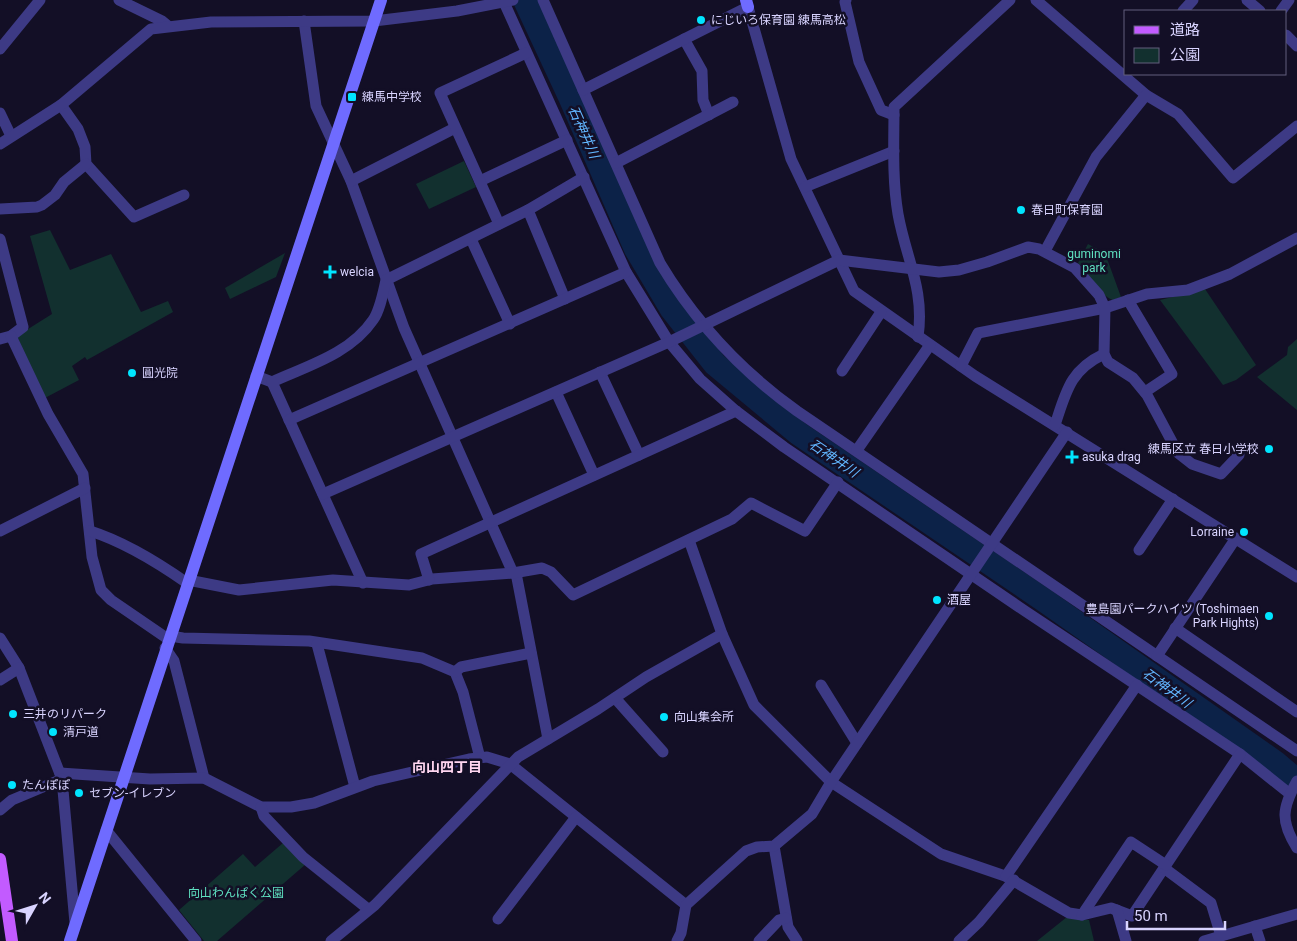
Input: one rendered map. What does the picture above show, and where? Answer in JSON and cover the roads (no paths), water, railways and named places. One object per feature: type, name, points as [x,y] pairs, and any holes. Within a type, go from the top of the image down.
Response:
[{"type":"main road","points":[[0,858],[12,941]]},
{"type":"street","points":[[0,49],[40,0]]},
{"type":"street","points":[[119,0],[162,21],[168,26]]},
{"type":"street","points":[[70,941],[381,0]]},
{"type":"street","points":[[543,0],[660,263],[678,294],[702,326],[749,374],[771,392],[1297,751]]},
{"type":"street","points":[[846,0],[860,62],[882,110],[894,115]]},
{"type":"street","points":[[918,337],[920,320],[918,294],[898,216],[894,185],[894,107],[1010,0]]},
{"type":"street","points":[[1036,0],[1124,74]]},
{"type":"street","points":[[1184,10],[1193,0]]},
{"type":"street","points":[[1247,0],[1259,10]]},
{"type":"street","points":[[1282,10],[1290,0]]},
{"type":"street","points":[[0,144],[61,105],[147,31],[168,26],[211,22],[374,21],[457,11],[507,1],[526,53],[626,272],[669,342],[700,379],[736,411],[784,447],[1240,754],[1290,794]]},
{"type":"street","points":[[583,90],[684,39],[747,4],[791,159],[854,292],[961,366],[1297,577]]},
{"type":"street","points":[[304,21],[316,106],[351,181],[386,280],[420,363],[452,438],[515,573],[548,739]]},
{"type":"street","points":[[1287,36],[1297,46]]},
{"type":"street","points":[[684,39],[702,72],[703,100],[709,115]]},
{"type":"street","points":[[499,224],[440,93],[526,53]]},
{"type":"street","points":[[1125,75],[1146,96],[1178,114],[1233,178],[1297,126]]},
{"type":"street","points":[[1045,251],[1096,157],[1146,96]]},
{"type":"street","points":[[616,163],[733,102]]},
{"type":"street","points":[[61,105],[78,129],[85,147],[86,164],[134,217],[184,194]]},
{"type":"street","points":[[0,113],[11,136]]},
{"type":"street","points":[[351,181],[455,128]]},
{"type":"street","points":[[480,180],[567,140]]},
{"type":"street","points":[[804,187],[894,151]]},
{"type":"street","points":[[0,209],[42,205],[55,195],[64,182],[86,164]]},
{"type":"street","points":[[272,382],[341,350],[358,337],[374,320],[386,280],[528,210],[584,177]]},
{"type":"street","points":[[528,210],[566,299]]},
{"type":"street","points":[[961,366],[978,333],[1105,308],[1147,294],[1188,290],[1258,260],[1297,238]]},
{"type":"street","points":[[0,239],[23,327],[5,338],[83,474],[92,557],[101,590],[110,600],[168,641],[204,778]]},
{"type":"street","points":[[470,239],[510,324]]},
{"type":"street","points":[[324,494],[669,342],[838,260],[939,272],[959,270],[1028,247],[1045,251],[1075,268],[1099,295],[1105,308],[1104,354],[1108,362],[1133,378],[1145,392],[1178,453],[1192,464],[1221,474],[1240,454]]},
{"type":"street","points":[[289,420],[626,272]]},
{"type":"street","points":[[1128,300],[1172,374],[1145,392]]},
{"type":"street","points":[[842,371],[881,312]]},
{"type":"street","points":[[857,450],[930,345]]},
{"type":"street","points":[[1055,425],[1066,392],[1075,374],[1088,362],[1104,354]]},
{"type":"street","points":[[600,372],[639,455]]},
{"type":"street","points":[[256,376],[272,382],[363,583]]},
{"type":"street","points":[[556,392],[594,475]]},
{"type":"street","points":[[429,580],[422,554],[736,411]]},
{"type":"street","points":[[677,941],[681,933],[686,905],[746,851],[757,847],[774,846],[812,814],[857,743],[1067,432]]},
{"type":"street","points":[[90,531],[108,537],[188,581],[239,590],[333,580],[409,585],[429,580],[515,573],[542,568],[551,572],[573,596],[732,519],[751,503],[805,531],[838,482]]},
{"type":"street","points":[[0,531],[85,488]]},
{"type":"street","points":[[1139,550],[1174,499]]},
{"type":"street","points":[[1157,656],[1236,538]]},
{"type":"street","points":[[689,540],[722,634],[754,705],[831,782],[941,854],[1010,878],[1069,914],[1082,915],[1111,908],[1132,916],[1240,754]]},
{"type":"street","points":[[1175,628],[1297,712]]},
{"type":"street","points":[[331,941],[375,905],[510,764],[646,677],[722,634]]},
{"type":"street","points":[[0,638],[19,668],[61,776],[76,925]]},
{"type":"street","points":[[168,641],[183,638],[309,641],[317,644],[422,658],[455,672],[464,692],[480,758]]},
{"type":"street","points":[[317,644],[355,787]]},
{"type":"street","points":[[455,672],[461,667],[531,653]]},
{"type":"street","points":[[0,680],[19,668]]},
{"type":"street","points":[[820,685],[857,743]]},
{"type":"street","points":[[959,941],[979,922],[1010,878],[1137,685]]},
{"type":"street","points":[[615,698],[663,752]]},
{"type":"street","points":[[0,810],[12,800],[61,776],[123,776],[150,779],[204,778],[261,807],[291,807],[314,803],[355,787],[422,769],[480,758],[498,759],[510,764],[686,905]]},
{"type":"street","points":[[1297,781],[1284,808],[1285,823],[1297,848]]},
{"type":"street","points":[[261,807],[264,816],[303,856],[368,909]]},
{"type":"street","points":[[498,919],[576,817]]},
{"type":"street","points":[[106,830],[196,941]]},
{"type":"street","points":[[1082,915],[1131,842],[1211,903],[1221,936]]},
{"type":"street","points":[[774,846],[782,880],[786,918],[790,933],[796,941]]},
{"type":"street","points":[[1117,910],[1126,941]]},
{"type":"street","points":[[1204,941],[1297,914]]},
{"type":"street","points":[[759,941],[779,920],[786,918]]},
{"type":"street","points":[[1256,926],[1260,941]]},
{"type":"waterway","name":"石神井川","points":[[525,0],[571,99],[636,249],[671,308],[715,364],[798,433],[1044,600],[1276,763],[1297,781]]},
{"type":"place","name":"にじいろ保育園 練馬高松","points":[[701,20]]},
{"type":"place","name":"練馬中学校","points":[[352,97]]},
{"type":"place","name":"春日町保育園","points":[[1021,210]]},
{"type":"place","name":"welcia","points":[[330,272]]},
{"type":"place","name":"圓光院","points":[[132,373]]},
{"type":"place","name":"練馬区立 春日小学校","points":[[1269,449]]},
{"type":"place","name":"asuka drag","points":[[1072,457]]},
{"type":"place","name":"Lorraine","points":[[1244,532]]},
{"type":"place","name":"酒屋","points":[[937,600]]},
{"type":"place","name":"豊島園パークハイツ (Toshimaen Park Hights)","points":[[1269,616]]},
{"type":"place","name":"三井のリパーク","points":[[13,714]]},
{"type":"place","name":"向山集会所","points":[[664,717]]},
{"type":"place","name":"清戸道","points":[[53,732]]},
{"type":"place","name":"たんぽぽ","points":[[12,785]]},
{"type":"place","name":"セブン-イレブン","points":[[79,793]]},
{"type":"district","name":"向山四丁目","points":[[447,767]]},
{"type":"park label","name":"guminomi park","points":[[1094,261]]},
{"type":"park label","name":"向山わんぱく公園","points":[[236,893]]}]
